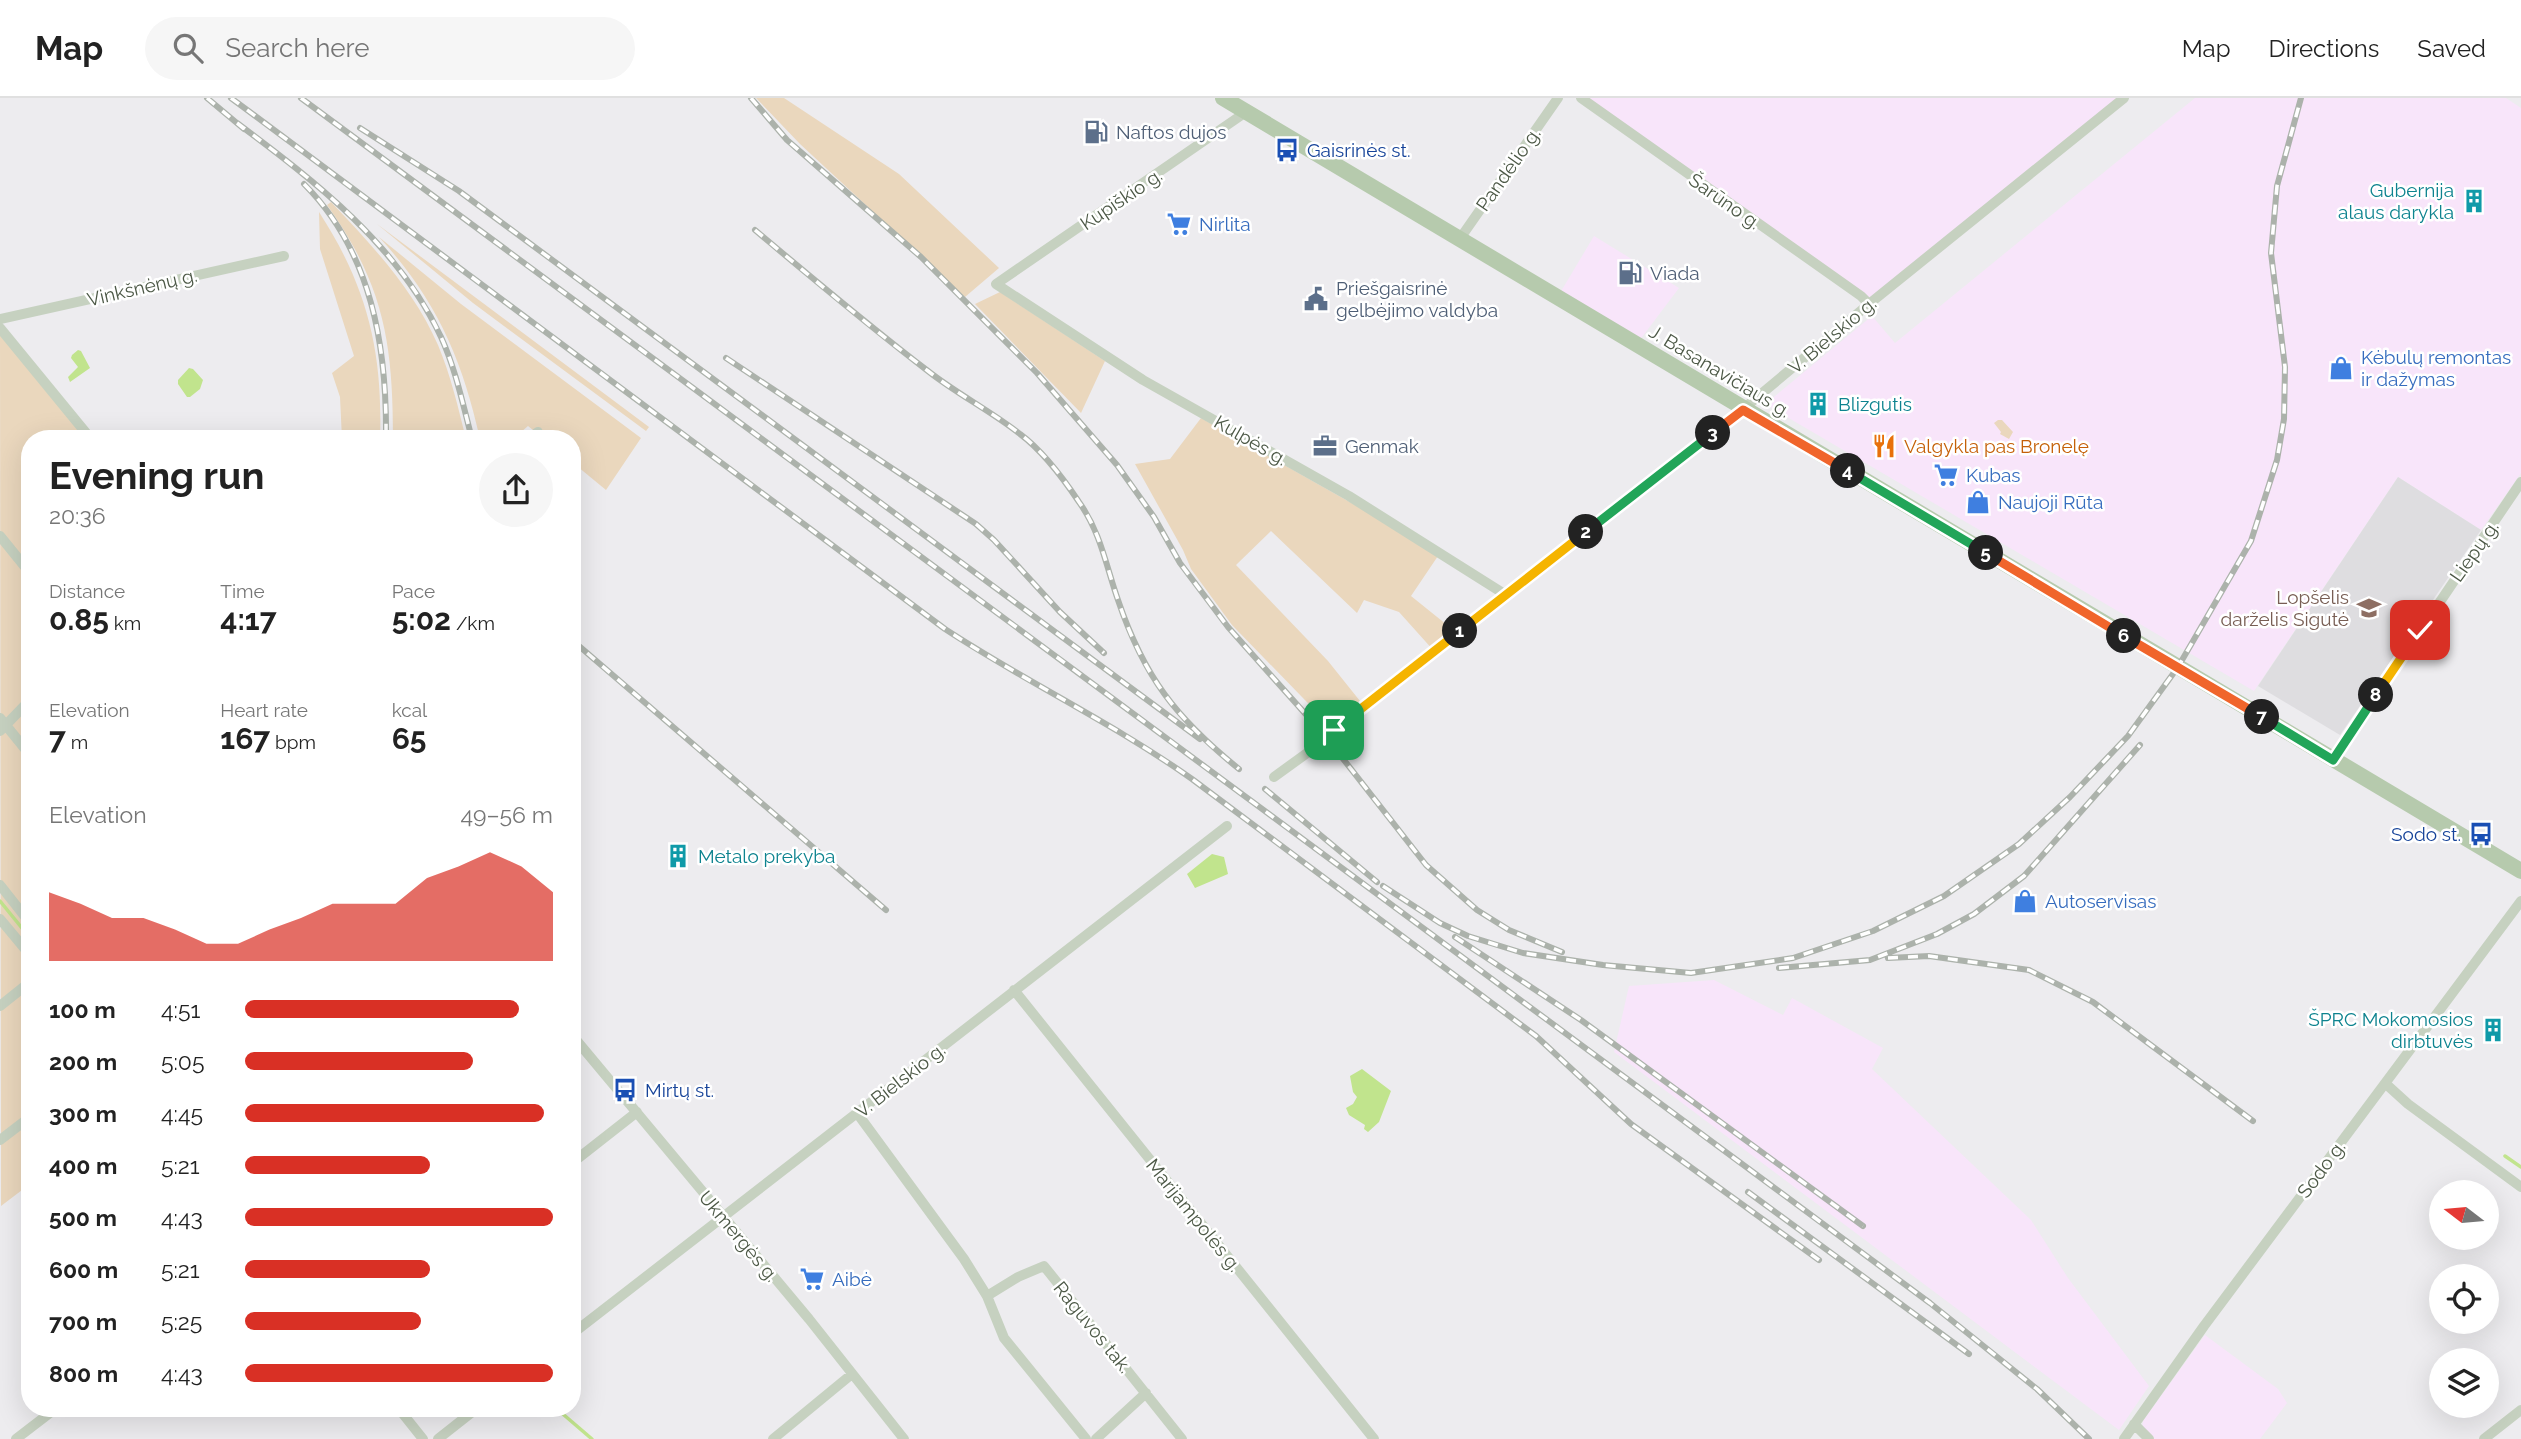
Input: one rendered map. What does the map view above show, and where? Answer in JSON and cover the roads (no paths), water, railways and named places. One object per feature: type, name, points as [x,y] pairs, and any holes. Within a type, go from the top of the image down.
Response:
[{"type":"main road","name":"J. Basanavičiaus g.","points":[[1223,98],[2521,871]]},
{"type":"street","name":"Pandėlio g.","points":[[1459,240],[1558,98]]},
{"type":"street","name":"Šarūno g.","points":[[1581,98],[1869,304]]},
{"type":"street","name":"V. Bielskio g.","points":[[1274,777],[1743,410],[1869,304],[2124,98]]},
{"type":"street","name":"Kupiškio g.","points":[[996,284],[1246,112]]},
{"type":"street","name":"Vinkšnėnų g.","points":[[0,319],[284,256]]},
{"type":"street","name":"Kulpės g.","points":[[996,284],[1143,380],[1349,496],[1506,594]]},
{"type":"street","points":[[0,328],[84,430]]},
{"type":"street","name":"Liepų g.","points":[[2333,760],[2521,482]]},
{"type":"street","points":[[0,536],[21,562]]},
{"type":"street","points":[[21,708],[2,724],[21,745]]},
{"type":"street","name":"V. Bielskio g.","points":[[581,1327],[1227,826]]},
{"type":"street","points":[[0,886],[21,912]]},
{"type":"street","name":"Sodo g.","points":[[2124,1439],[2521,901]]},
{"type":"street","points":[[0,919],[21,944]]},
{"type":"street","points":[[0,1006],[21,989]]},
{"type":"street","name":"Marijampolės g.","points":[[1014,990],[1374,1439]]},
{"type":"street","name":"Ukmergės g.","points":[[581,1046],[809,1319],[904,1439]]},
{"type":"street","points":[[2386,1084],[2408,1104],[2521,1187]]},
{"type":"street","points":[[581,1156],[637,1112]]},
{"type":"street","points":[[858,1113],[964,1259],[987,1296],[1004,1338],[1086,1439]]},
{"type":"street","points":[[0,1140],[21,1123]]},
{"type":"street","name":"Raguvos tak.","points":[[987,1296],[1018,1277],[1044,1266],[1182,1439]]},
{"type":"street","points":[[773,1439],[852,1374]]},
{"type":"street","points":[[1096,1439],[1146,1393]]},
{"type":"street","points":[[2484,1439],[2521,1410]]},
{"type":"street","points":[[24,1437],[46,1417]]},
{"type":"street","points":[[406,1417],[424,1439]]},
{"type":"street","points":[[439,1439],[467,1417]]},
{"type":"street","points":[[2134,1424],[2148,1439]]},
{"type":"waterway","points":[[0,901],[21,927]]},
{"type":"waterway","points":[[2505,1156],[2521,1167]]},
{"type":"waterway","points":[[566,1417],[592,1439]]},
{"type":"railway","points":[[207,98],[244,129]]},
{"type":"railway","points":[[231,98],[945,629],[1131,739],[1192,779],[1536,1036],[1631,1124],[1819,1260]]},
{"type":"railway","points":[[301,98],[1930,1303],[2037,1389],[2089,1439]]},
{"type":"railway","points":[[751,98],[787,140],[921,257],[1037,373],[1117,465],[1154,517],[1180,563],[1228,627],[1326,737],[1426,865],[1477,910],[1509,930],[1562,952]]},
{"type":"railway","points":[[1383,886],[1440,923],[1468,936],[1523,953],[1603,965],[1691,973],[1793,958],[1873,931],[1944,896],[2019,844],[2070,797],[2128,736],[2178,667],[2251,541],[2277,460],[2284,419],[2285,367],[2271,253],[2277,186],[2301,98]]},
{"type":"railway","points":[[237,123],[325,192],[378,244],[402,273],[441,337],[459,388],[470,430]]},
{"type":"railway","points":[[360,128],[459,191],[1200,739]]},
{"type":"railway","points":[[304,184],[327,211],[346,240],[371,302],[383,370],[386,430]]},
{"type":"railway","points":[[755,230],[906,354],[1009,426],[1045,457],[1073,493],[1093,526],[1128,627],[1151,674],[1197,732],[1239,769]]},
{"type":"railway","points":[[726,358],[976,524],[1060,612],[1104,653]]},
{"type":"railway","points":[[581,648],[886,910]]},
{"type":"railway","points":[[1779,968],[1870,960],[1937,934],[1974,914],[2024,876],[2140,745]]},
{"type":"railway","points":[[1265,789],[1377,882]]},
{"type":"railway","points":[[1455,937],[1581,1020],[1863,1226]]},
{"type":"railway","points":[[1888,958],[1929,956],[2029,970],[2093,1002],[2253,1121]]},
{"type":"railway","points":[[1748,1192],[1969,1354]]},
{"type":"place","name":"Naftos dujos","points":[[1096,132]]},
{"type":"place","name":"Gaisrinės st.","points":[[1287,150]]},
{"type":"place","name":"Gubernija alaus darykla","points":[[2474,201]]},
{"type":"place","name":"Nirlita","points":[[1179,224]]},
{"type":"place","name":"Viada","points":[[1630,273]]},
{"type":"place","name":"Priešgaisrinė gelbėjimo valdyba","points":[[1316,299]]},
{"type":"place","name":"Kėbulų remontas ir dažymas","points":[[2341,368]]},
{"type":"place","name":"Blizgutis","points":[[1818,404]]},
{"type":"place","name":"Genmak","points":[[1325,446]]},
{"type":"place","name":"Valgykla pas Bronelę","points":[[1884,446]]},
{"type":"place","name":"Kubas","points":[[1946,475]]},
{"type":"place","name":"Naujoji Rūta","points":[[1978,502]]},
{"type":"place","name":"Lopšelis darželis Sigutė","points":[[2369,608]]},
{"type":"place","name":"Sodo st.","points":[[2481,834]]},
{"type":"place","name":"Metalo prekyba","points":[[678,856]]},
{"type":"place","name":"Autoservisas","points":[[2025,901]]},
{"type":"place","name":"ŠPRC Mokomosios dirbtuvės","points":[[2493,1030]]},
{"type":"place","name":"Mirtų st.","points":[[625,1090]]},
{"type":"place","name":"Aibė","points":[[812,1279]]}]
